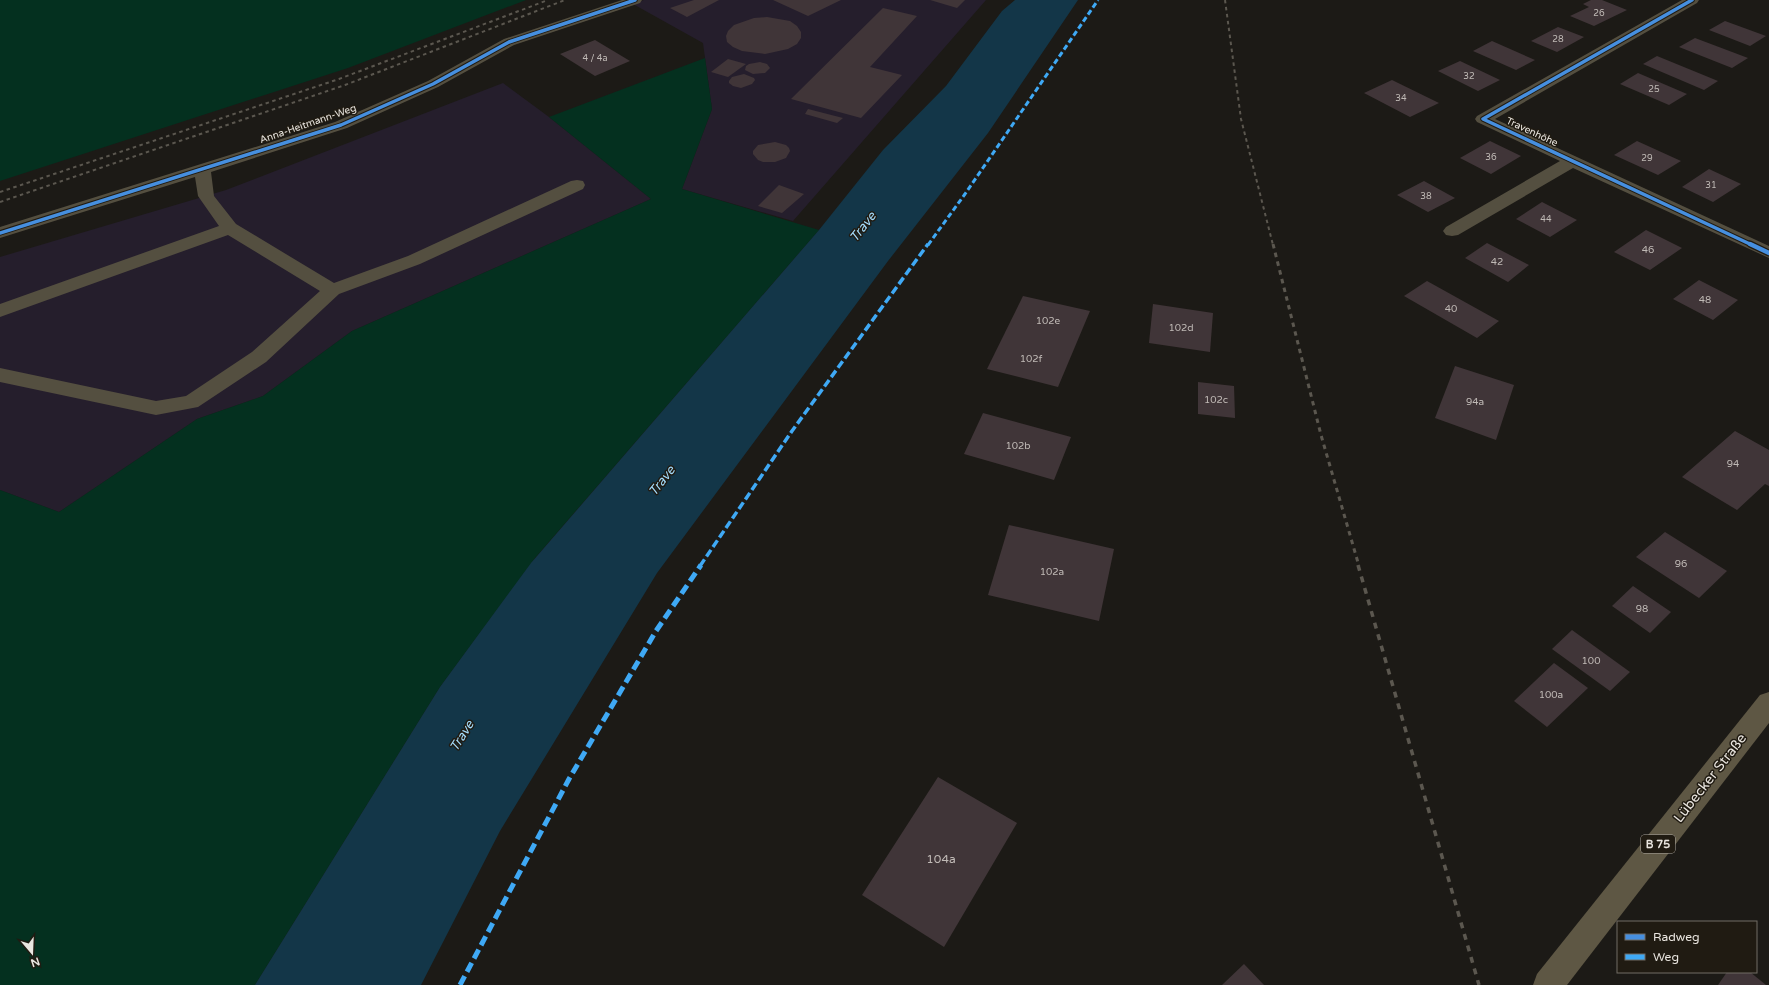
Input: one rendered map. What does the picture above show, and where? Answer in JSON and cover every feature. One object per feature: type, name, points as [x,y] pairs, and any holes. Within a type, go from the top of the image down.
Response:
[{"type":"main road","name":"Lübecker Straße","points":[[1548,985],[1769,703]]},
{"type":"street","name":"Anna-Heitmann-Weg","points":[[0,233],[341,125],[433,84],[509,42],[635,0]]},
{"type":"street","name":"Travenhöhe","points":[[1692,0],[1483,118],[1769,253]]},
{"type":"street","points":[[1452,231],[1573,161]]},
{"type":"street","points":[[202,169],[206,196],[230,228],[332,290]]},
{"type":"street","points":[[0,375],[156,408],[191,402],[260,357],[332,290],[414,260],[577,185]]},
{"type":"street","points":[[0,311],[230,228]]},
{"type":"shaded area","points":[[644,0],[986,0],[793,221],[682,189],[712,109],[703,43],[633,4]]},
{"type":"shaded area","points":[[503,83],[549,117],[651,199],[352,331],[263,396],[197,419],[59,512],[0,490],[0,257],[226,190]]},
{"type":"green space","points":[[0,0],[526,0],[348,68],[0,181]]},
{"type":"green space","points":[[705,58],[712,109],[682,189],[819,230],[535,558],[440,687],[255,985],[0,985],[0,490],[59,512],[197,419],[263,396],[352,331],[651,199],[549,117]]},
{"type":"water","name":"Trave","points":[[1015,0],[1078,0],[988,133],[888,261],[657,573],[500,831],[421,985],[255,985],[440,687],[531,563],[819,230],[883,150],[946,86],[1002,11]]},
{"type":"building","points":[[694,0],[719,0],[687,17],[670,8]]},
{"type":"building","points":[[773,0],[841,0],[808,16]]},
{"type":"building","points":[[930,0],[965,0],[957,8]]},
{"type":"building","points":[[1591,0],[1602,0],[1627,10],[1594,26],[1570,16],[1589,7],[1583,4]]},
{"type":"building","points":[[883,8],[917,16],[870,67],[902,75],[861,118],[791,99]]},
{"type":"building","points":[[767,17],[790,21],[797,26],[801,32],[801,38],[797,44],[788,49],[765,54],[742,51],[733,47],[727,42],[726,36],[728,31],[734,25],[754,18]]},
{"type":"building","points":[[1725,21],[1766,36],[1750,46],[1709,30]]},
{"type":"building","points":[[1558,27],[1584,37],[1557,52],[1531,41]]},
{"type":"building","points":[[1695,38],[1748,58],[1732,68],[1679,47]]},
{"type":"building","points":[[595,40],[630,61],[595,76],[560,54]]},
{"type":"building","points":[[1492,41],[1535,60],[1516,70],[1473,51]]},
{"type":"building","points":[[1657,56],[1718,81],[1704,90],[1643,64]]},
{"type":"building","points":[[728,59],[746,64],[728,77],[711,72]]},
{"type":"building","points":[[1460,61],[1500,80],[1478,91],[1438,71]]},
{"type":"building","points":[[760,62],[767,64],[770,68],[765,73],[753,74],[745,70],[746,66],[749,64]]},
{"type":"building","points":[[1638,73],[1687,94],[1669,105],[1620,84]]},
{"type":"building","points":[[744,74],[754,78],[755,80],[752,84],[741,88],[733,86],[729,83],[732,77]]},
{"type":"building","points":[[1392,80],[1439,103],[1410,117],[1364,93]]},
{"type":"building","points":[[808,109],[843,118],[837,123],[805,114]]},
{"type":"building","points":[[1490,141],[1521,156],[1491,174],[1460,158]]},
{"type":"building","points":[[1637,141],[1681,161],[1658,175],[1614,155]]},
{"type":"building","points":[[775,142],[786,145],[789,148],[790,151],[786,158],[775,162],[763,162],[758,160],[753,154],[753,151],[758,145]]},
{"type":"building","points":[[1709,169],[1741,184],[1713,202],[1682,187]]},
{"type":"building","points":[[1424,181],[1455,198],[1428,212],[1397,195]]},
{"type":"building","points":[[779,185],[804,194],[782,213],[758,206]]},
{"type":"building","points":[[1542,202],[1577,220],[1550,237],[1516,219]]},
{"type":"building","points":[[1646,230],[1682,248],[1650,270],[1614,252]]},
{"type":"building","points":[[1487,243],[1529,265],[1508,282],[1465,258]]},
{"type":"building","points":[[1699,280],[1738,300],[1713,320],[1673,299]]},
{"type":"building","points":[[1427,281],[1499,321],[1477,338],[1404,296]]},
{"type":"building","points":[[1023,296],[1090,311],[1058,387],[987,369]]},
{"type":"building","points":[[1153,304],[1213,313],[1210,352],[1149,343]]},
{"type":"building","points":[[1455,366],[1514,385],[1496,440],[1435,418]]},
{"type":"building","points":[[1198,382],[1234,386],[1235,418],[1198,414]]},
{"type":"building","points":[[983,413],[1071,437],[1054,480],[964,454]]},
{"type":"building","points":[[1735,431],[1769,450],[1769,486],[1765,484],[1737,510],[1682,477]]},
{"type":"building","points":[[1009,525],[1114,549],[1099,621],[988,595]]},
{"type":"building","points":[[1665,532],[1727,571],[1699,598],[1636,557]]},
{"type":"building","points":[[1633,586],[1671,612],[1650,633],[1612,606]]},
{"type":"building","points":[[1572,630],[1630,672],[1610,691],[1552,649]]},
{"type":"building","points":[[1554,663],[1588,688],[1547,727],[1514,701]]},
{"type":"building","points":[[938,777],[1017,823],[944,947],[862,895]]},
{"type":"building","points":[[1244,964],[1264,985],[1222,985]]},
{"type":"building","points":[[1726,973],[1751,973],[1766,985],[1718,985]]},
{"type":"railway","points":[[0,192],[339,79],[548,0]]},
{"type":"railway","points":[[0,202],[345,85],[565,0]]},
{"type":"railway","points":[[1225,0],[1241,119],[1273,245]]},
{"type":"railway","points":[[1273,244],[1321,435],[1359,566]]},
{"type":"railway","points":[[1358,565],[1479,985]]},
{"type":"marked path","points":[[460,985],[569,779],[656,631],[792,431],[965,194],[1098,0]]},
{"type":"cycle path","points":[[0,233],[341,125],[433,84],[509,42],[635,0]]},
{"type":"cycle path","points":[[1692,0],[1483,119],[1769,253]]}]
